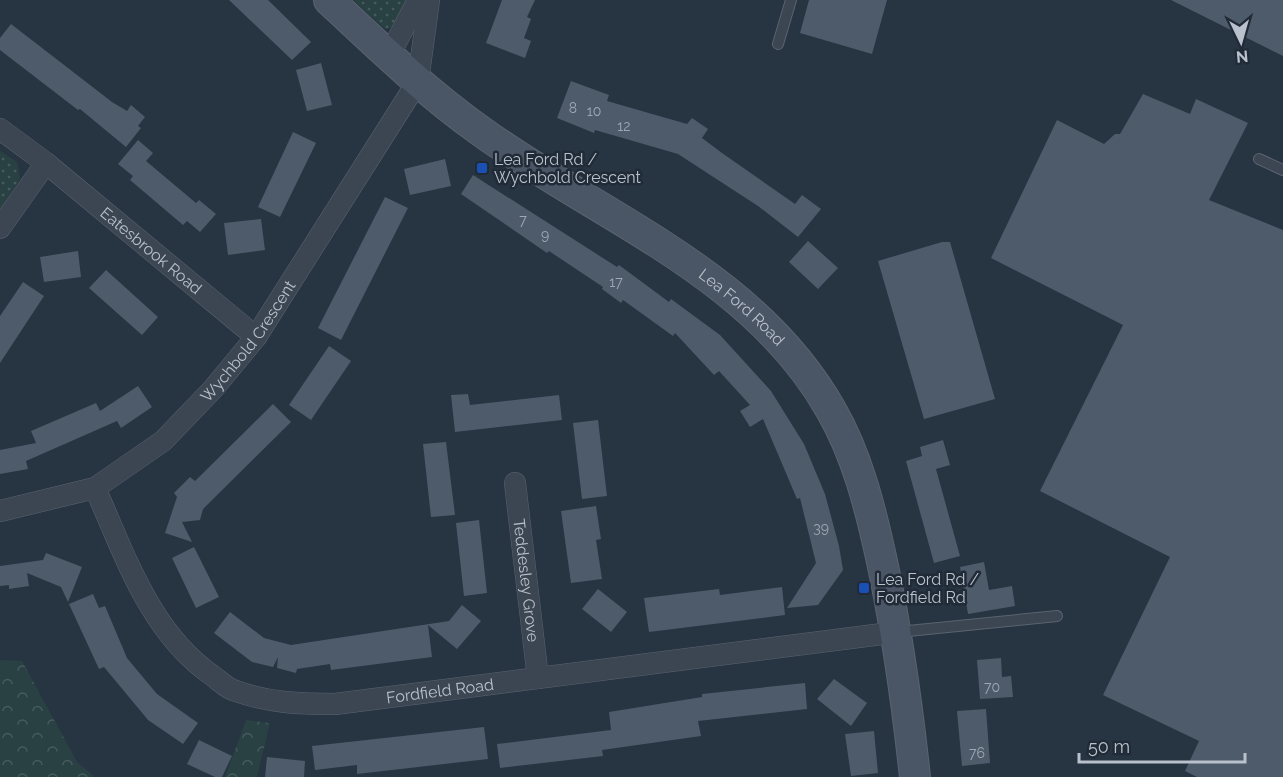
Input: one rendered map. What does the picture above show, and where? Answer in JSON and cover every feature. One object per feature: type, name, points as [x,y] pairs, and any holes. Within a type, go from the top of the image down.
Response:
[{"type":"street","name":"Lea Ford Road","points":[[329,0],[389,56],[482,132],[694,266],[749,307],[772,330],[831,410],[861,477],[897,632],[915,777]]},
{"type":"street","points":[[389,56],[418,0]]},
{"type":"street","points":[[418,81],[429,0]]},
{"type":"street","name":"Wychbold Crescent","points":[[0,511],[95,488],[163,441],[213,389],[256,337],[418,81]]},
{"type":"street","name":"Eatesbrook Road","points":[[0,129],[46,163],[256,337]]},
{"type":"street","points":[[0,228],[46,163]]},
{"type":"street","name":"Teddesley Grove","points":[[515,483],[538,678]]},
{"type":"street","name":"Fordfield Road","points":[[95,488],[135,578],[167,634],[195,664],[233,691],[284,704],[335,704],[897,632]]},
{"type":"lane","points":[[778,44],[791,0]]},
{"type":"lane","points":[[1259,159],[1283,170]]},
{"type":"lane","points":[[897,632],[1057,616]]},
{"type":"green space","points":[[353,0],[412,0],[392,27],[385,29]]},
{"type":"green space","points":[[0,151],[17,162],[20,179],[0,209]]},
{"type":"green space","points":[[0,660],[22,661],[77,762],[95,777],[0,777]]},
{"type":"green space","points":[[246,720],[270,723],[257,777],[225,777]]},
{"type":"building","points":[[229,0],[268,0],[311,42],[292,60]]},
{"type":"building","points":[[502,0],[535,0],[527,17],[531,19],[524,38],[531,41],[525,58],[486,43]]},
{"type":"building","points":[[809,0],[887,0],[872,54],[800,33]]},
{"type":"building","points":[[1171,0],[1283,0],[1283,56]]},
{"type":"building","points":[[11,24],[112,102],[127,111],[131,105],[145,117],[138,126],[141,128],[126,147],[80,109],[78,110],[0,50],[0,38]]},
{"type":"building","points":[[321,63],[332,105],[307,111],[296,70]]},
{"type":"building","points":[[571,81],[609,95],[607,101],[687,124],[692,118],[708,129],[702,138],[722,153],[795,204],[802,195],[821,209],[798,237],[758,206],[678,154],[595,130],[594,133],[557,118]]},
{"type":"building","points":[[1143,94],[1190,114],[1196,99],[1248,123],[1209,200],[1283,230],[1283,777],[1197,777],[1185,771],[1199,741],[1103,695],[1170,557],[1040,491],[1123,325],[991,258],[1057,120],[1104,144],[1115,134],[1120,134]]},
{"type":"building","points":[[293,132],[316,143],[280,217],[258,207]]},
{"type":"building","points":[[138,140],[153,153],[146,161],[196,203],[199,200],[216,214],[200,232],[187,221],[183,225],[130,180],[133,176],[118,164]]},
{"type":"building","points":[[445,159],[451,186],[410,195],[404,169]]},
{"type":"building","points":[[473,175],[617,267],[619,265],[669,302],[671,299],[720,335],[771,391],[804,444],[825,494],[839,546],[843,570],[818,605],[787,608],[816,563],[800,498],[797,499],[763,419],[750,427],[740,411],[750,405],[719,371],[714,375],[675,333],[673,336],[623,300],[621,303],[602,289],[603,287],[549,251],[547,253],[461,194]]},
{"type":"building","points":[[385,197],[408,208],[341,340],[318,328]]},
{"type":"building","points":[[261,219],[265,250],[228,255],[224,223]]},
{"type":"building","points":[[808,241],[838,268],[818,289],[789,262]]},
{"type":"building","points":[[942,242],[950,242],[995,399],[924,419],[878,261]]},
{"type":"building","points":[[78,251],[81,277],[44,282],[40,257]]},
{"type":"building","points":[[106,270],[158,317],[142,335],[89,288]]},
{"type":"building","points":[[23,282],[44,296],[0,363],[0,316]]},
{"type":"building","points":[[329,346],[351,361],[311,420],[289,405]]},
{"type":"building","points":[[138,386],[152,407],[121,428],[117,421],[26,461],[28,469],[0,474],[0,450],[36,443],[31,431],[96,403],[100,411]]},
{"type":"building","points":[[468,394],[470,405],[559,395],[562,420],[455,432],[451,395]]},
{"type":"building","points":[[273,404],[291,422],[203,509],[200,520],[182,522],[192,542],[165,533],[177,497],[174,493],[190,477],[195,481]]},
{"type":"building","points":[[598,420],[607,496],[582,499],[573,423]]},
{"type":"building","points":[[943,440],[950,465],[936,469],[960,556],[934,563],[906,461],[922,456],[920,447]]},
{"type":"building","points":[[446,442],[455,515],[431,517],[423,444]]},
{"type":"building","points":[[596,506],[601,539],[596,540],[602,579],[571,583],[561,511]]},
{"type":"building","points":[[479,520],[487,593],[464,596],[456,523]]},
{"type":"building","points":[[194,547],[219,597],[196,608],[172,558]]},
{"type":"building","points":[[46,553],[82,567],[68,602],[61,587],[27,573],[29,586],[9,589],[9,585],[0,586],[0,566],[43,560]]},
{"type":"building","points":[[984,562],[989,590],[1012,586],[1015,606],[968,614],[960,567]]},
{"type":"building","points":[[782,587],[785,615],[649,632],[644,598],[719,589],[720,595]]},
{"type":"building","points":[[598,589],[627,612],[611,632],[582,609]]},
{"type":"building","points":[[93,594],[99,608],[105,606],[127,658],[157,694],[198,723],[183,744],[148,720],[104,667],[99,669],[69,604]]},
{"type":"building","points":[[462,605],[481,621],[457,649],[428,625],[432,657],[331,670],[330,664],[297,669],[296,673],[277,668],[278,657],[273,667],[252,662],[214,633],[230,612],[264,638],[291,645],[449,621]]},
{"type":"building","points":[[1001,658],[1002,677],[1011,676],[1013,697],[980,699],[977,660]]},
{"type":"building","points":[[834,679],[867,703],[851,726],[817,699]]},
{"type":"building","points":[[805,683],[807,709],[698,721],[701,736],[602,750],[603,756],[500,768],[497,744],[611,730],[609,712],[702,697],[702,694]]},
{"type":"building","points":[[986,709],[990,763],[962,766],[957,711]]},
{"type":"building","points":[[484,727],[488,759],[357,774],[357,765],[315,770],[312,746]]},
{"type":"building","points":[[874,731],[878,773],[851,776],[845,734]]},
{"type":"building","points":[[199,740],[232,756],[222,777],[215,777],[187,764]]},
{"type":"building","points":[[267,757],[305,761],[304,777],[265,777]]},
{"type":"place","name":"Lea Ford Rd / Wychbold Crescent","points":[[482,168]]},
{"type":"place","name":"Lea Ford Rd / Fordfield Rd","points":[[864,588]]}]
